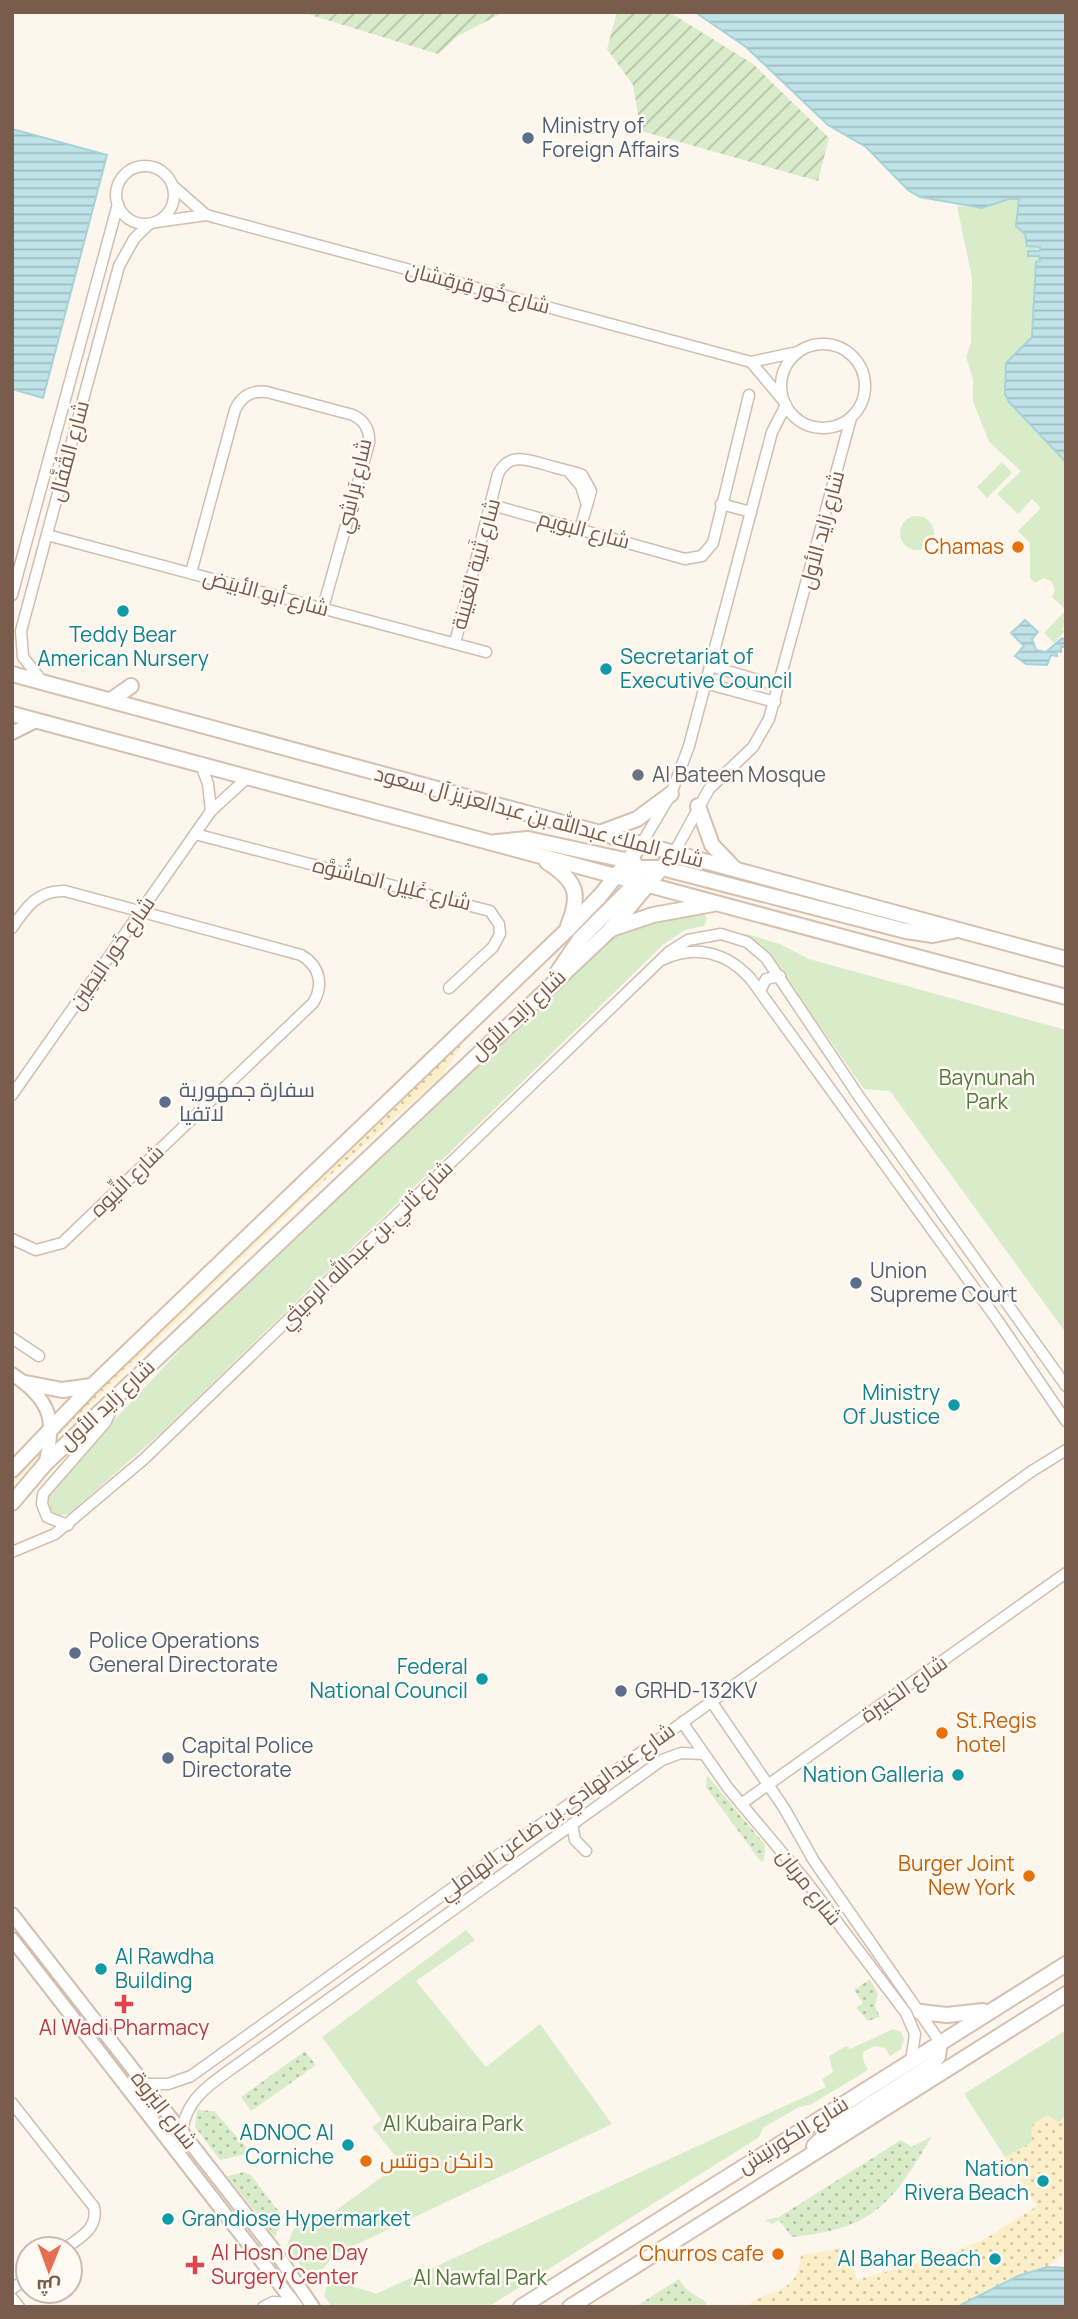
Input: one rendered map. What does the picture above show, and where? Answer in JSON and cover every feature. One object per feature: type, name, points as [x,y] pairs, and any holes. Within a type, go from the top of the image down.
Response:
[{"type":"main road","name":"شارع الملك عبدالله بن عبدالعزيز آل سعود","points":[[12,674],[1066,959]]},
{"type":"main road","points":[[111,701],[131,687]]},
{"type":"main road","name":"شارع الملك عبدالله بن عبدالعزيز آل سعود","points":[[12,714],[1066,998]]},
{"type":"main road","points":[[599,833],[630,823],[670,794]]},
{"type":"main road","points":[[698,806],[712,845],[738,871]]},
{"type":"main road","points":[[491,843],[528,839],[652,866],[922,935],[957,930]]},
{"type":"main road","points":[[642,843],[652,866]]},
{"type":"main road","name":"شارع زايد الأول","points":[[12,1470],[92,1386],[566,931],[616,877],[642,843]]},
{"type":"main road","name":"شارع زايد الأول","points":[[12,1503],[45,1464],[610,930],[652,866],[674,853]]},
{"type":"main road","points":[[535,854],[564,873],[572,884],[576,904],[566,931]]},
{"type":"main road","points":[[616,877],[652,866]]},
{"type":"main road","points":[[554,981],[573,946],[642,883]]},
{"type":"main road","points":[[610,930],[653,915],[721,903]]},
{"type":"main road","points":[[26,1383],[62,1390],[92,1386]]},
{"type":"main road","name":"شارع الكورنيش","points":[[521,2307],[1066,1964]]},
{"type":"main road","name":"شارع الكورنيش","points":[[570,2307],[1066,1994]]},
{"type":"main road","points":[[920,2012],[958,2015],[991,2010]]},
{"type":"main road","points":[[807,2157],[820,2139],[833,2128],[932,2065],[939,2056],[940,2042]]},
{"type":"street","points":[[137,167],[158,169],[173,186],[172,207],[152,223],[127,217],[118,204],[120,181],[137,167]]},
{"type":"street","name":"شارع خُور قِرقِشان","points":[[173,186],[206,215]]},
{"type":"street","name":"شارع القُفَّال","points":[[12,595],[118,204]]},
{"type":"street","name":"شارع خُور قِرقِشان","points":[[152,223],[206,215],[751,362],[798,352]]},
{"type":"street","name":"شارع القُفَّال","points":[[42,682],[23,657],[17,625],[47,536],[119,266],[128,247],[152,223]]},
{"type":"street","points":[[751,362],[785,403],[801,422],[818,428],[836,426],[851,418],[862,404],[866,388],[857,360],[832,344],[814,344],[798,352],[783,374],[785,403]]},
{"type":"street","name":"شارع بَراشِي","points":[[191,573],[235,410],[245,396],[267,392],[353,415],[363,422],[368,431],[369,443],[323,608]]},
{"type":"street","name":"شارع البوَيم","points":[[492,505],[675,554],[699,550],[714,532],[749,394]]},
{"type":"street","name":"شارع زايد الأول","points":[[642,843],[670,794],[689,746],[775,424],[785,403]]},
{"type":"street","name":"شارع زايد الأول","points":[[674,853],[698,806],[716,782],[753,747],[765,729],[775,702],[851,418]]},
{"type":"street","name":"شارع ثَنية الغبَينة","points":[[455,643],[498,474],[508,462],[519,458],[578,472],[589,482],[591,496],[580,529]]},
{"type":"street","points":[[721,504],[751,512]]},
{"type":"street","name":"شارع أبو الأبيَض","points":[[47,536],[486,652]]},
{"type":"street","points":[[710,666],[779,686]]},
{"type":"street","points":[[705,683],[775,702]]},
{"type":"street","points":[[12,733],[36,721]]},
{"type":"street","points":[[201,765],[208,784],[211,811]]},
{"type":"street","name":"شارع خَور البَطِين","points":[[12,1095],[211,811],[225,795],[247,778]]},
{"type":"street","name":"شارع غَلِيل الماشُوَّه","points":[[195,834],[490,911],[499,924],[496,943],[449,988]]},
{"type":"street","name":"شارع النِّيوه","points":[[12,928],[29,904],[52,891],[65,891],[302,955],[318,973],[318,992],[313,1003],[62,1243],[36,1250],[12,1240]]},
{"type":"street","name":"شارع ثاني بن عبدالله الرميثي","points":[[12,1552],[40,1542],[68,1525],[144,1459],[660,961],[683,942],[721,934],[754,946],[780,976],[860,1098],[1066,1386]]},
{"type":"street","name":"شارع ثاني بن عبدالله الرميثي","points":[[660,961],[687,952],[715,953],[737,965],[760,991],[998,1321],[1066,1421]]},
{"type":"street","points":[[760,991],[766,979],[780,976]]},
{"type":"street","points":[[12,1338],[39,1356]]},
{"type":"street","points":[[12,1374],[26,1383],[43,1402],[52,1426],[45,1464]]},
{"type":"street","points":[[68,1525],[47,1517],[42,1504],[43,1494],[105,1423],[118,1395]]},
{"type":"street","name":"شارع عبدالهادي بن ضاعن الهاملي","points":[[144,2084],[160,2085],[184,2080],[1039,1465],[1066,1450]]},
{"type":"street","name":"شارع الخبيرة","points":[[741,1804],[1066,1573]]},
{"type":"street","name":"شارع مربان","points":[[711,1701],[769,1785],[814,1861],[940,2042]]},
{"type":"street","name":"شارع مربان","points":[[682,1721],[741,1804],[806,1881],[906,2012],[915,2034],[911,2061]]},
{"type":"street","name":"شارع عبدالهادي بن ضاعن الهاملي","points":[[184,2136],[187,2113],[198,2095],[241,2062],[662,1760],[681,1753],[703,1754]]},
{"type":"street","points":[[572,1824],[575,1840],[586,1851]]},
{"type":"street","name":"شارع اليَزوة","points":[[12,1914],[277,2254],[313,2307]]},
{"type":"street","name":"شارع اليَزوة","points":[[12,1939],[295,2305]]},
{"type":"street","points":[[230,2048],[235,2058],[241,2062]]},
{"type":"street","points":[[12,2103],[94,2207],[95,2220],[81,2235]]},
{"type":"street","points":[[174,2148],[184,2136]]},
{"type":"street","points":[[278,2281],[267,2305],[295,2305]]},
{"type":"street","points":[[12,2298],[19,2307]]},
{"type":"green space","points":[[301,12],[504,12],[458,36],[438,54]]},
{"type":"green space","points":[[617,12],[669,12],[753,64],[829,138],[818,181],[641,131],[633,85],[607,49]]},
{"type":"green space","points":[[1009,199],[1019,199],[1016,226],[1040,247],[1040,251],[1028,251],[1040,256],[1040,262],[1036,262],[1032,337],[1006,363],[1005,388],[1065,461],[1066,610],[1052,597],[1055,590],[1051,581],[1043,578],[1035,583],[1030,578],[1030,543],[1018,531],[1041,508],[1032,499],[1018,514],[997,494],[1021,471],[989,442],[973,401],[973,379],[966,357],[971,343],[972,278],[957,206],[982,208]]},
{"type":"green space","points":[[1002,462],[1012,473],[987,498],[977,487]]},
{"type":"green space","points":[[917,516],[929,521],[934,533],[929,545],[917,550],[905,545],[900,533],[905,521]]},
{"type":"green space","points":[[1066,610],[1066,624],[1062,629],[1065,631],[1054,643],[1044,633]]},
{"type":"green space","points":[[692,913],[704,914],[707,919],[704,926],[685,930],[664,944],[161,1433],[69,1514],[57,1516],[49,1511],[47,1492],[232,1294],[619,931]]},
{"type":"green space","name":"Baynunah Park","points":[[743,933],[780,944],[809,959],[1066,1030],[1066,1333],[890,1091],[864,1089],[769,954]]},
{"type":"green space","points":[[707,1775],[765,1845],[764,1860],[761,1862],[706,1787]]},
{"type":"green space","name":"Al Kubaira Park","points":[[466,1930],[475,1940],[416,1981],[486,2067],[540,2024],[612,2124],[334,2255],[323,2269],[306,2272],[286,2248],[297,2221],[306,2216],[324,2219],[397,2166],[396,2157],[372,2127],[382,2120],[322,2037]]},
{"type":"green space","points":[[870,1979],[878,1994],[875,2006],[880,2017],[868,2021],[856,2008],[863,2003],[854,1990]]},
{"type":"green space","name":"Al Nawfal Park","points":[[893,2029],[901,2032],[904,2039],[901,2049],[890,2056],[885,2048],[875,2046],[863,2052],[863,2060],[868,2070],[810,2105],[799,2107],[764,2127],[758,2138],[488,2307],[332,2307],[324,2296],[327,2285],[341,2280],[376,2294],[826,2087],[822,2079],[833,2072],[829,2056],[846,2046],[850,2049]]},
{"type":"green space","points":[[1066,2030],[1066,2116],[1059,2122],[1047,2115],[1032,2125],[1031,2143],[1005,2157],[964,2094]]},
{"type":"green space","points":[[305,2051],[316,2065],[251,2111],[241,2097]]},
{"type":"green space","points":[[197,2110],[214,2111],[249,2150],[247,2154],[220,2160],[195,2127]]},
{"type":"green space","points":[[932,2136],[892,2195],[878,2209],[862,2219],[820,2233],[792,2237],[779,2220],[772,2224],[765,2220],[779,2217],[901,2140],[912,2147]]},
{"type":"green space","points":[[244,2172],[251,2175],[283,2217],[275,2237],[227,2176]]},
{"type":"green space","points":[[679,2279],[686,2289],[707,2303],[704,2307],[635,2307]]},
{"type":"sand","points":[[605,900],[607,902],[466,1039],[442,1076],[300,1202],[45,1449],[12,1486],[12,1478],[39,1446]]},
{"type":"sand","name":"Al Bahar Beach","points":[[1047,2115],[1059,2122],[1066,2116],[1066,2252],[1047,2267],[1018,2276],[957,2307],[745,2307],[789,2285],[799,2269],[801,2255],[848,2248],[857,2280],[952,2253],[985,2239],[1037,2206],[1005,2157],[1031,2143],[1032,2125]]},
{"type":"water","points":[[695,12],[1066,12],[1066,572],[1065,461],[1009,402],[1005,394],[1006,363],[1032,337],[1036,262],[1040,261],[1039,256],[1028,256],[1028,251],[1040,251],[1040,247],[1027,246],[1025,234],[1016,226],[1019,199],[1009,199],[982,208],[920,197],[908,190],[866,147],[828,125],[746,47]]},
{"type":"water","points":[[12,129],[107,155],[43,398],[12,389]]},
{"type":"water","points":[[1025,620],[1038,632],[1032,639],[1036,650],[1046,652],[1062,638],[1065,640],[1066,647],[1061,647],[1061,652],[1056,651],[1057,656],[1051,655],[1047,665],[1026,664],[1015,656],[1024,646],[1011,633]]},
{"type":"water","points":[[1047,2267],[1066,2268],[1066,2307],[957,2307],[1018,2276]]},
{"type":"place","name":"Ministry of Foreign Affairs","points":[[528,138]]},
{"type":"place","name":"Chamas","points":[[1018,547]]},
{"type":"place","name":"Teddy Bear American Nursery","points":[[123,611]]},
{"type":"place","name":"Secretariat of Executive Council","points":[[606,669]]},
{"type":"place","name":"Al Bateen Mosque","points":[[638,775]]},
{"type":"place","name":"سفارة جمهورية لاتفيا","points":[[165,1102]]},
{"type":"place","name":"Union Supreme Court","points":[[856,1283]]},
{"type":"place","name":"Ministry Of Justice","points":[[954,1405]]},
{"type":"place","name":"Police Operations General Directorate","points":[[75,1653]]},
{"type":"place","name":"Federal National Council","points":[[482,1679]]},
{"type":"place","name":"GRHD-132KV","points":[[621,1691]]},
{"type":"place","name":"St.Regis hotel","points":[[942,1733]]},
{"type":"place","name":"Capital Police Directorate","points":[[168,1758]]},
{"type":"place","name":"Nation Galleria","points":[[958,1775]]},
{"type":"place","name":"Burger Joint New York","points":[[1029,1876]]},
{"type":"place","name":"Al Rawdha Building","points":[[101,1969]]},
{"type":"place","name":"Al Wadi Pharmacy","points":[[124,2004]]},
{"type":"place","name":"ADNOC Al Corniche","points":[[348,2145]]},
{"type":"place","name":"دانكن دونتس","points":[[366,2161]]},
{"type":"place","name":"Nation Rivera Beach","points":[[1043,2181]]},
{"type":"place","name":"Grandiose Hypermarket","points":[[168,2219]]},
{"type":"place","name":"Churros cafe","points":[[778,2254]]},
{"type":"place","name":"Al Bahar Beach","points":[[995,2259]]},
{"type":"place","name":"Al Hosn One Day Surgery Center","points":[[195,2265]]}]
